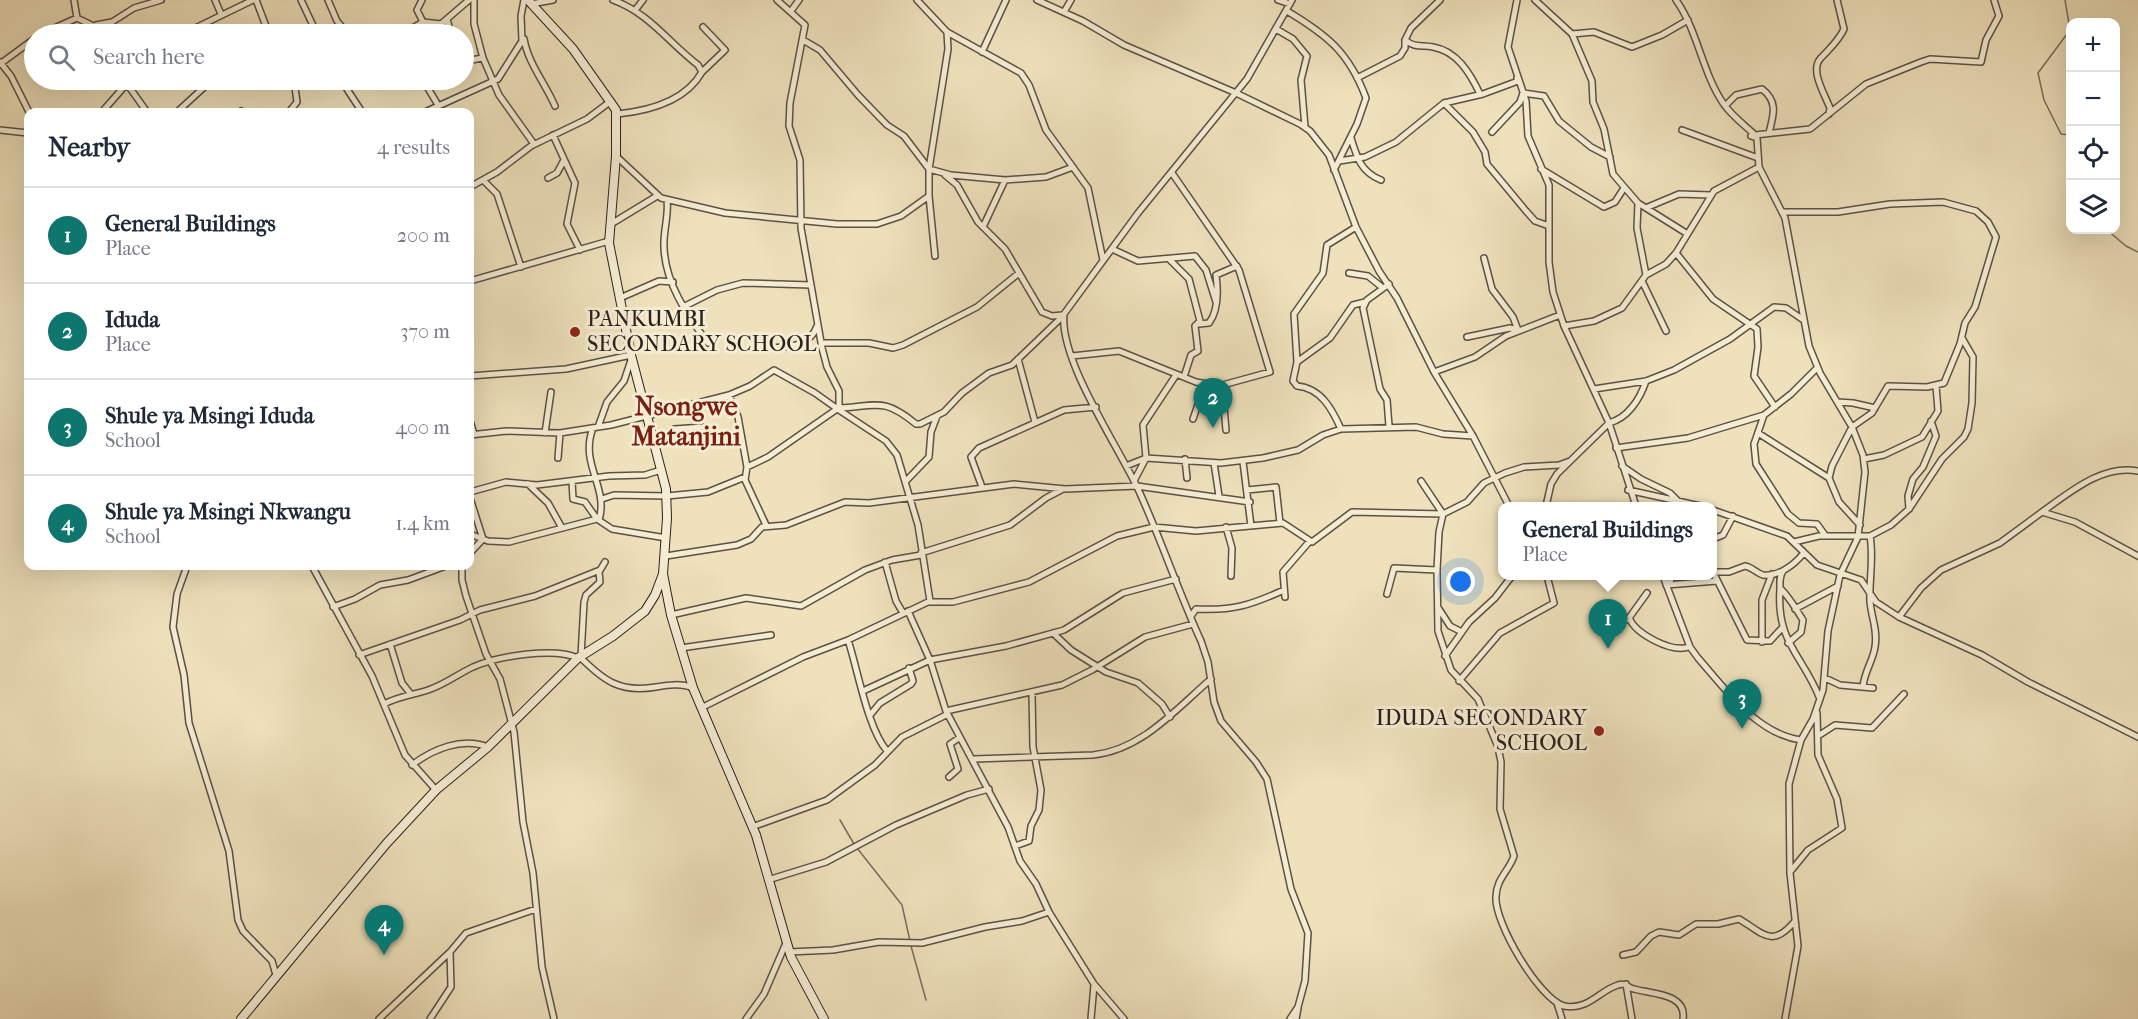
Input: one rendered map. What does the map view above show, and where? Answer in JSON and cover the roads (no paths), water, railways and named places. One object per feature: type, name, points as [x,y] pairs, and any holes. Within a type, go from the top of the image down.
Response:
[{"type":"street","points":[[74,0],[77,18]]},
{"type":"street","points":[[101,24],[112,22],[134,8],[161,0]]},
{"type":"street","points":[[215,0],[221,14]]},
{"type":"street","points":[[202,24],[255,0],[265,24]]},
{"type":"street","points":[[301,0],[312,24]]},
{"type":"street","points":[[328,0],[340,24]]},
{"type":"street","points":[[422,0],[417,10],[423,22]]},
{"type":"street","points":[[440,24],[469,0]]},
{"type":"street","points":[[474,0],[475,30],[483,58],[499,95],[534,144]]},
{"type":"street","points":[[528,1],[553,0]]},
{"type":"street","points":[[613,0],[636,9],[698,65],[702,72]]},
{"type":"street","points":[[636,9],[643,0]]},
{"type":"street","points":[[777,0],[803,22],[803,40],[789,115],[791,136],[800,160],[800,219],[821,343],[827,367],[839,391],[838,409]]},
{"type":"street","points":[[791,11],[799,0]]},
{"type":"street","points":[[917,0],[947,32],[1021,73],[1029,85],[1046,130],[1089,188],[1103,260]]},
{"type":"street","points":[[982,52],[1006,0]]},
{"type":"street","points":[[1037,0],[1124,45],[1236,93],[1305,127],[1325,149],[1356,227],[1386,286],[1473,436],[1507,502]]},
{"type":"street","points":[[1064,12],[1071,0]]},
{"type":"street","points":[[1278,0],[1290,5],[1336,44],[1357,78],[1366,99],[1334,170]]},
{"type":"street","points":[[1357,78],[1400,56],[1405,48],[1405,40],[1414,24],[1433,9],[1440,0]]},
{"type":"street","points":[[1516,0],[1508,42],[1523,93],[1528,136],[1549,185],[1550,278],[1564,326],[1609,423],[1634,502]]},
{"type":"street","points":[[1535,0],[1558,18],[1572,34],[1592,81],[1593,102],[1604,129],[1613,174],[1638,203],[1648,207],[1686,233]]},
{"type":"street","points":[[1676,0],[1688,20],[1708,73],[1725,106],[1753,133],[1750,136]]},
{"type":"street","points":[[1826,117],[1831,112],[1817,68],[1820,60],[1833,48],[1844,29],[1837,0]]},
{"type":"street","points":[[1750,136],[1810,129],[1866,84],[1911,65],[1930,59],[1981,62],[1986,40],[1999,16],[1994,0]]},
{"type":"street","points":[[528,1],[521,16],[527,57],[543,80],[555,106]]},
{"type":"street","points":[[241,1019],[386,844],[435,790],[488,747],[580,657],[613,636],[645,611],[655,595],[663,574],[666,556],[667,496],[632,357],[609,241],[617,114],[611,100],[573,49],[528,1]]},
{"type":"street","points":[[747,467],[768,457],[838,409],[882,404],[904,413],[918,424],[937,416],[989,373],[1012,365],[1064,314],[1196,139],[1236,93],[1252,72],[1290,5]]},
{"type":"street","points":[[64,24],[77,18],[93,24]]},
{"type":"street","points":[[447,20],[448,24]]},
{"type":"street","points":[[1572,34],[1594,32],[1633,47],[1662,35],[1688,20]]},
{"type":"street","points":[[420,24],[423,22],[433,24]]},
{"type":"street","points":[[617,114],[645,110],[677,98],[725,50],[703,27]]},
{"type":"street","points":[[1276,29],[1293,39],[1307,56],[1301,80],[1305,127]]},
{"type":"street","points":[[935,256],[929,196],[929,169],[948,49],[947,32]]},
{"type":"street","points":[[432,108],[494,82],[523,37]]},
{"type":"street","points":[[803,40],[820,50],[858,96],[887,125],[904,136],[929,169],[943,173],[1005,180],[1046,177],[1073,167]]},
{"type":"street","points":[[1405,40],[1412,46],[1434,47],[1449,54],[1466,67],[1480,94]]},
{"type":"street","points":[[24,46],[0,63],[14,80],[27,108]]},
{"type":"street","points":[[474,60],[483,58]]},
{"type":"street","points":[[1339,161],[1359,159],[1396,142],[1444,103],[1480,94],[1518,81],[1518,78]]},
{"type":"street","points":[[1725,106],[1734,95],[1762,89],[1771,96],[1774,104],[1768,133]]},
{"type":"street","points":[[106,108],[122,90]]},
{"type":"street","points":[[134,90],[145,108]]},
{"type":"street","points":[[181,108],[201,90]]},
{"type":"street","points":[[292,108],[297,102],[295,90]]},
{"type":"street","points":[[348,90],[359,108]]},
{"type":"street","points":[[429,90],[438,105]]},
{"type":"street","points":[[1523,93],[1544,96],[1558,120],[1591,147],[1610,157]]},
{"type":"street","points":[[1492,132],[1520,102],[1523,93]]},
{"type":"street","points":[[474,185],[534,144],[594,114],[611,100]]},
{"type":"street","points":[[1444,103],[1473,132],[1485,152],[1487,164],[1526,211],[1535,220],[1549,226]]},
{"type":"street","points":[[0,130],[24,133]]},
{"type":"street","points":[[1682,130],[1758,158]]},
{"type":"street","points":[[553,135],[576,184],[567,224],[580,250]]},
{"type":"street","points":[[1351,136],[1364,171],[1381,180]]},
{"type":"street","points":[[1750,136],[1757,138],[1759,167],[1784,212],[1793,249],[1802,319],[1817,368],[1852,427],[1864,459],[1858,537],[1840,575],[1828,631],[1826,678],[1809,729],[1801,740],[1788,797],[1790,873],[1797,951],[1785,1019]]},
{"type":"street","points":[[616,156],[657,196],[725,213],[837,224],[877,224],[908,212],[929,196]]},
{"type":"street","points":[[548,178],[556,173],[564,160]]},
{"type":"street","points":[[1564,326],[1594,321],[1622,308],[1647,275],[1666,264],[1677,253],[1686,233],[1710,195],[1724,184],[1759,167]]},
{"type":"street","points":[[1540,168],[1604,207],[1616,202],[1624,188]]},
{"type":"street","points":[[943,173],[957,185],[983,227],[1003,246],[1045,315],[1064,314]]},
{"type":"street","points":[[1072,356],[1119,351],[1176,375],[1205,384],[1222,386],[1260,377],[1270,371],[1247,291],[1237,266],[1172,173]]},
{"type":"street","points":[[483,180],[497,194],[521,267]]},
{"type":"street","points":[[983,227],[1005,180]]},
{"type":"street","points":[[1648,207],[1682,193],[1710,195]]},
{"type":"street","points":[[609,225],[657,196]]},
{"type":"street","points":[[667,200],[664,246],[673,282],[687,316],[708,343]]},
{"type":"street","points":[[1784,212],[1838,212],[1858,207],[1928,202],[1953,204],[1976,211],[1988,222],[1996,239],[1975,308],[1965,323],[1962,338],[1944,382],[1936,386],[1908,388],[1889,385],[1875,408],[1852,427],[1832,466],[1829,478]]},
{"type":"street","points":[[1638,203],[1637,228],[1647,275]]},
{"type":"street","points":[[1341,429],[1330,405],[1309,387],[1294,384],[1293,377],[1297,362],[1295,313],[1323,273],[1327,245],[1356,227]]},
{"type":"street","points":[[474,280],[609,241]]},
{"type":"street","points":[[1112,249],[1134,261],[1190,255],[1196,257],[1206,270],[1216,302]]},
{"type":"street","points":[[1677,253],[1713,298],[1752,324],[1757,330],[1759,342],[1754,376],[1775,407]]},
{"type":"street","points":[[1484,258],[1492,289],[1513,316],[1519,330]]},
{"type":"street","points":[[1169,259],[1189,279],[1199,324]]},
{"type":"street","points":[[1184,377],[1191,355],[1198,351],[1195,327],[1211,322],[1216,302],[1216,275],[1237,266]]},
{"type":"street","points":[[821,343],[869,342],[893,348],[903,345],[977,307],[1019,273]]},
{"type":"street","points":[[1349,273],[1368,276],[1386,286]]},
{"type":"street","points":[[620,298],[659,281],[673,282]]},
{"type":"street","points":[[683,307],[717,290],[743,283],[811,285]]},
{"type":"street","points":[[1643,283],[1666,331]]},
{"type":"street","points":[[1297,362],[1330,338],[1353,305],[1365,302],[1386,286]]},
{"type":"street","points":[[1365,302],[1363,310],[1365,324],[1380,389],[1387,400],[1389,426]]},
{"type":"street","points":[[1594,389],[1646,381],[1723,343],[1752,324],[1766,311],[1780,306],[1802,319]]},
{"type":"street","points":[[1064,314],[1065,334],[1072,356],[1135,483],[1191,616],[1208,662],[1214,702],[1221,721],[1256,762],[1269,785],[1291,889],[1309,940],[1305,981],[1296,1019]]},
{"type":"street","points":[[1434,372],[1475,357],[1502,338],[1519,330],[1560,315]]},
{"type":"street","points":[[759,348],[803,343],[813,336],[818,324]]},
{"type":"street","points":[[1467,337],[1511,328],[1519,330]]},
{"type":"street","points":[[1794,542],[1826,535],[1870,536],[1891,525],[1910,509],[1942,459],[1964,437],[1968,429],[1972,403],[1973,357],[1962,338]]},
{"type":"street","points":[[474,376],[566,369],[632,357]]},
{"type":"street","points":[[598,520],[602,498],[587,449],[607,402],[624,381],[632,357]]},
{"type":"street","points":[[1018,359],[1035,422]]},
{"type":"street","points":[[1616,448],[1688,438],[1764,415],[1817,368]]},
{"type":"street","points":[[474,434],[506,431],[560,433],[648,417],[729,395],[750,386],[776,370],[815,393],[891,445],[906,481],[918,525],[930,603]]},
{"type":"street","points":[[1135,483],[1146,458],[1147,450],[1142,428],[1176,375]]},
{"type":"street","points":[[1547,502],[1553,479],[1609,423],[1617,421],[1636,402],[1646,381]]},
{"type":"street","points":[[1193,418],[1205,384]]},
{"type":"street","points":[[1222,386],[1226,430]]},
{"type":"street","points":[[1864,459],[1884,455],[1901,445],[1920,439],[1938,411],[1936,386]]},
{"type":"street","points":[[545,433],[551,392]]},
{"type":"street","points":[[729,395],[738,417],[747,467],[745,477],[766,525]]},
{"type":"street","points":[[1838,402],[1875,408]]},
{"type":"street","points":[[982,487],[972,461],[973,453],[992,441],[1069,408],[1096,407]]},
{"type":"street","points":[[1764,415],[1754,444],[1754,459],[1788,514],[1799,523],[1817,524],[1826,535]]},
{"type":"street","points":[[906,481],[929,457],[932,427],[937,416]]},
{"type":"street","points":[[1910,509],[1910,490],[1914,477],[1923,467],[1936,436],[1931,421]]},
{"type":"street","points":[[654,445],[674,429],[704,427]]},
{"type":"street","points":[[1126,466],[1146,458],[1185,459],[1214,463],[1243,462],[1298,450],[1323,435],[1341,429],[1420,427],[1443,434],[1473,436]]},
{"type":"street","points":[[558,459],[560,433]]},
{"type":"street","points":[[1758,433],[1829,478],[1839,502],[1860,525]]},
{"type":"street","points":[[1185,459],[1187,478]]},
{"type":"street","points":[[1286,597],[1283,572],[1310,542],[1316,541],[1352,512],[1443,514],[1465,503],[1481,485],[1495,478],[1524,467],[1559,465],[1570,461]]},
{"type":"street","points":[[1243,462],[1250,501],[1251,526]]},
{"type":"street","points":[[1214,463],[1219,496]]},
{"type":"street","points":[[1621,465],[1641,479],[1670,493],[1676,502]]},
{"type":"street","points":[[1899,617],[1921,588],[1941,570],[2000,543],[2042,512],[2098,476],[2121,469],[2138,471]]},
{"type":"street","points":[[474,491],[506,482],[528,484],[572,481],[645,475],[661,470]]},
{"type":"street","points":[[602,498],[614,495],[667,496],[714,490],[745,477]]},
{"type":"street","points":[[572,481],[573,499],[583,500],[598,520],[612,529],[666,538]]},
{"type":"street","points":[[1421,481],[1443,514],[1439,532],[1437,570],[1438,627],[1445,656],[1459,681],[1478,699],[1500,755],[1500,809],[1514,856],[1497,887],[1498,915],[1534,979],[1557,1003],[1565,1006],[1584,1004],[1618,984],[1626,984],[1634,989],[1650,991],[1674,1000],[1682,1008],[1683,1019]]},
{"type":"street","points":[[666,556],[737,545],[751,539],[766,525],[786,525],[838,503],[869,503],[982,487],[1021,484],[1065,489],[1135,483],[1250,501]]},
{"type":"street","points":[[528,484],[548,503],[562,528]]},
{"type":"street","points":[[1247,490],[1276,487],[1280,523]]},
{"type":"street","points":[[671,615],[746,597],[801,606],[854,575],[885,562],[921,554],[1010,525],[1054,493],[1065,489]]},
{"type":"street","points":[[1629,490],[1673,502]]},
{"type":"street","points":[[474,511],[483,539]]},
{"type":"street","points":[[1717,511],[1784,534],[1817,566],[1861,580],[1870,594],[1883,607],[1899,617],[1982,655],[2022,679],[2138,737]]},
{"type":"street","points":[[2042,512],[2080,524],[2100,538],[2138,556]]},
{"type":"street","points":[[1717,537],[1723,535],[1733,516]]},
{"type":"street","points":[[474,536],[509,542],[598,520]]},
{"type":"street","points":[[701,708],[803,657],[848,640],[905,612],[930,603],[953,602],[1029,582],[1117,537],[1154,527],[1196,531],[1280,523],[1292,526],[1310,542]]},
{"type":"street","points":[[1226,527],[1232,548],[1231,576]]},
{"type":"street","points":[[1863,687],[1877,636],[1870,594],[1873,552],[1870,536]]},
{"type":"street","points":[[474,549],[483,539]]},
{"type":"street","points":[[1717,572],[1729,572],[1745,566],[1764,575],[1772,574],[1783,571],[1803,554]]},
{"type":"street","points":[[580,657],[584,602],[586,595],[600,582],[600,570],[605,562]]},
{"type":"street","points":[[885,562],[896,601],[905,612],[930,660],[947,713],[989,789],[1023,867],[1036,884],[1049,912],[1094,984],[1124,1019]]},
{"type":"street","points":[[1387,594],[1393,568],[1437,570]]},
{"type":"street","points":[[186,570],[177,594],[173,627],[184,675],[189,723],[227,845],[238,920],[243,932],[272,961],[276,975]]},
{"type":"street","points":[[333,606],[350,602],[380,585],[408,580],[435,570]]},
{"type":"street","points":[[462,570],[462,580],[472,613],[500,679],[515,740],[523,822],[533,873],[542,967],[554,1019]]},
{"type":"street","points":[[360,655],[460,620],[472,613],[536,596],[600,570]]},
{"type":"street","points":[[1783,571],[1779,610],[1782,628],[1788,643],[1811,677],[1820,700]]},
{"type":"street","points":[[316,572],[384,704],[401,746],[412,765],[435,790]]},
{"type":"street","points":[[663,574],[671,615],[693,688],[752,827],[771,879],[789,952],[825,1019]]},
{"type":"street","points":[[1762,642],[1762,600],[1772,574]]},
{"type":"street","points":[[863,692],[909,668],[930,660],[1053,633],[1069,627],[1123,593],[1176,579]]},
{"type":"street","points":[[1445,656],[1462,632],[1509,580]]},
{"type":"street","points":[[1459,681],[1500,633],[1554,603],[1548,580]]},
{"type":"street","points":[[1665,580],[1690,647],[1703,663],[1766,728],[1781,736],[1801,740]]},
{"type":"street","points":[[1668,585],[1670,580]]},
{"type":"street","points":[[1668,585],[1717,581],[1743,635],[1751,641],[1762,642],[1774,639],[1782,628]]},
{"type":"street","points":[[1795,609],[1838,586]]},
{"type":"street","points":[[1780,588],[1793,600],[1803,623],[1801,632],[1788,643]]},
{"type":"street","points":[[1187,607],[1235,609],[1250,606],[1284,590]]},
{"type":"street","points":[[1608,626],[1629,618],[1647,593]]},
{"type":"street","points":[[1438,608],[1450,626],[1462,632]]},
{"type":"street","points":[[1191,616],[1196,609]]},
{"type":"street","points":[[1629,618],[1636,630],[1645,636],[1677,649],[1689,647]]},
{"type":"street","points":[[752,827],[827,800],[875,765],[896,742],[916,728],[947,713],[1062,685],[1145,637],[1193,624]]},
{"type":"street","points":[[1053,633],[1071,650],[1097,666],[1113,675],[1138,683],[1162,704],[1170,717]]},
{"type":"street","points":[[681,648],[771,635]]},
{"type":"street","points":[[848,640],[863,692],[880,740],[887,751]]},
{"type":"street","points":[[390,644],[402,683],[410,693]]},
{"type":"street","points":[[384,704],[410,693],[433,688],[490,660],[538,654],[580,657],[599,676],[616,686],[644,688],[677,684],[693,688]]},
{"type":"street","points":[[871,714],[880,703],[911,684],[913,681],[909,668]]},
{"type":"street","points":[[1826,678],[1840,685],[1873,688]]},
{"type":"street","points":[[974,759],[1093,755],[1111,752],[1135,741],[1170,717],[1211,679]]},
{"type":"street","points":[[1015,846],[1029,841],[1031,826],[1040,810],[1041,790],[1034,757],[1032,693]]},
{"type":"street","points":[[1818,736],[1835,725],[1872,728],[1904,694]]},
{"type":"street","points":[[1790,873],[1808,850],[1842,828],[1837,799],[1818,758],[1816,710]]},
{"type":"street","points":[[949,777],[958,769],[950,744],[959,738]]},
{"type":"street","points":[[412,765],[429,753],[457,744],[468,742],[488,747]]},
{"type":"street","points":[[771,879],[801,872],[850,851],[896,825],[967,795],[989,789]]},
{"type":"street","points":[[379,1019],[450,952],[466,933],[536,909]]},
{"type":"street","points":[[789,952],[833,950],[879,942],[922,943],[995,924],[1022,921],[1049,912]]},
{"type":"street","points":[[1623,955],[1636,952],[1651,936],[1659,932],[1679,935],[1696,924],[1718,924],[1739,919],[1761,935],[1769,937],[1787,931],[1795,921]]},
{"type":"street","points":[[746,1019],[764,994],[786,943]]},
{"type":"street","points":[[430,1019],[451,987],[450,952]]},
{"type":"street","points":[[1091,1019],[1094,984]]},
{"type":"street","points":[[1626,984],[1632,1019]]},
{"type":"street","points":[[1557,1003],[1562,1019]]},
{"type":"street","points":[[1290,1019],[1298,1007]]},
{"type":"waterway","points":[[2065,0],[2070,30],[2038,73],[2044,100],[2061,134],[2066,135]]},
{"type":"waterway","points":[[2112,234],[2126,246],[2138,252]]},
{"type":"waterway","points":[[840,820],[854,844]]},
{"type":"waterway","points":[[857,848],[902,905],[910,941]]},
{"type":"waterway","points":[[911,946],[926,1000]]},
{"type":"place","name":"PANKUMBI SECONDARY SCHOOL","points":[[575,332]]},
{"type":"place","name":"Iduda","points":[[1213,428]]},
{"type":"place","name":"General Buildings","points":[[1608,649]]},
{"type":"place","name":"Shule ya Msingi Iduda","points":[[1742,729]]},
{"type":"place","name":"IDUDA SECONDARY SCHOOL","points":[[1599,731]]},
{"type":"place","name":"Shule ya Msingi Nkwangu","points":[[384,955]]},
{"type":"district","name":"Nsongwe Matanjini","points":[[686,421]]}]
